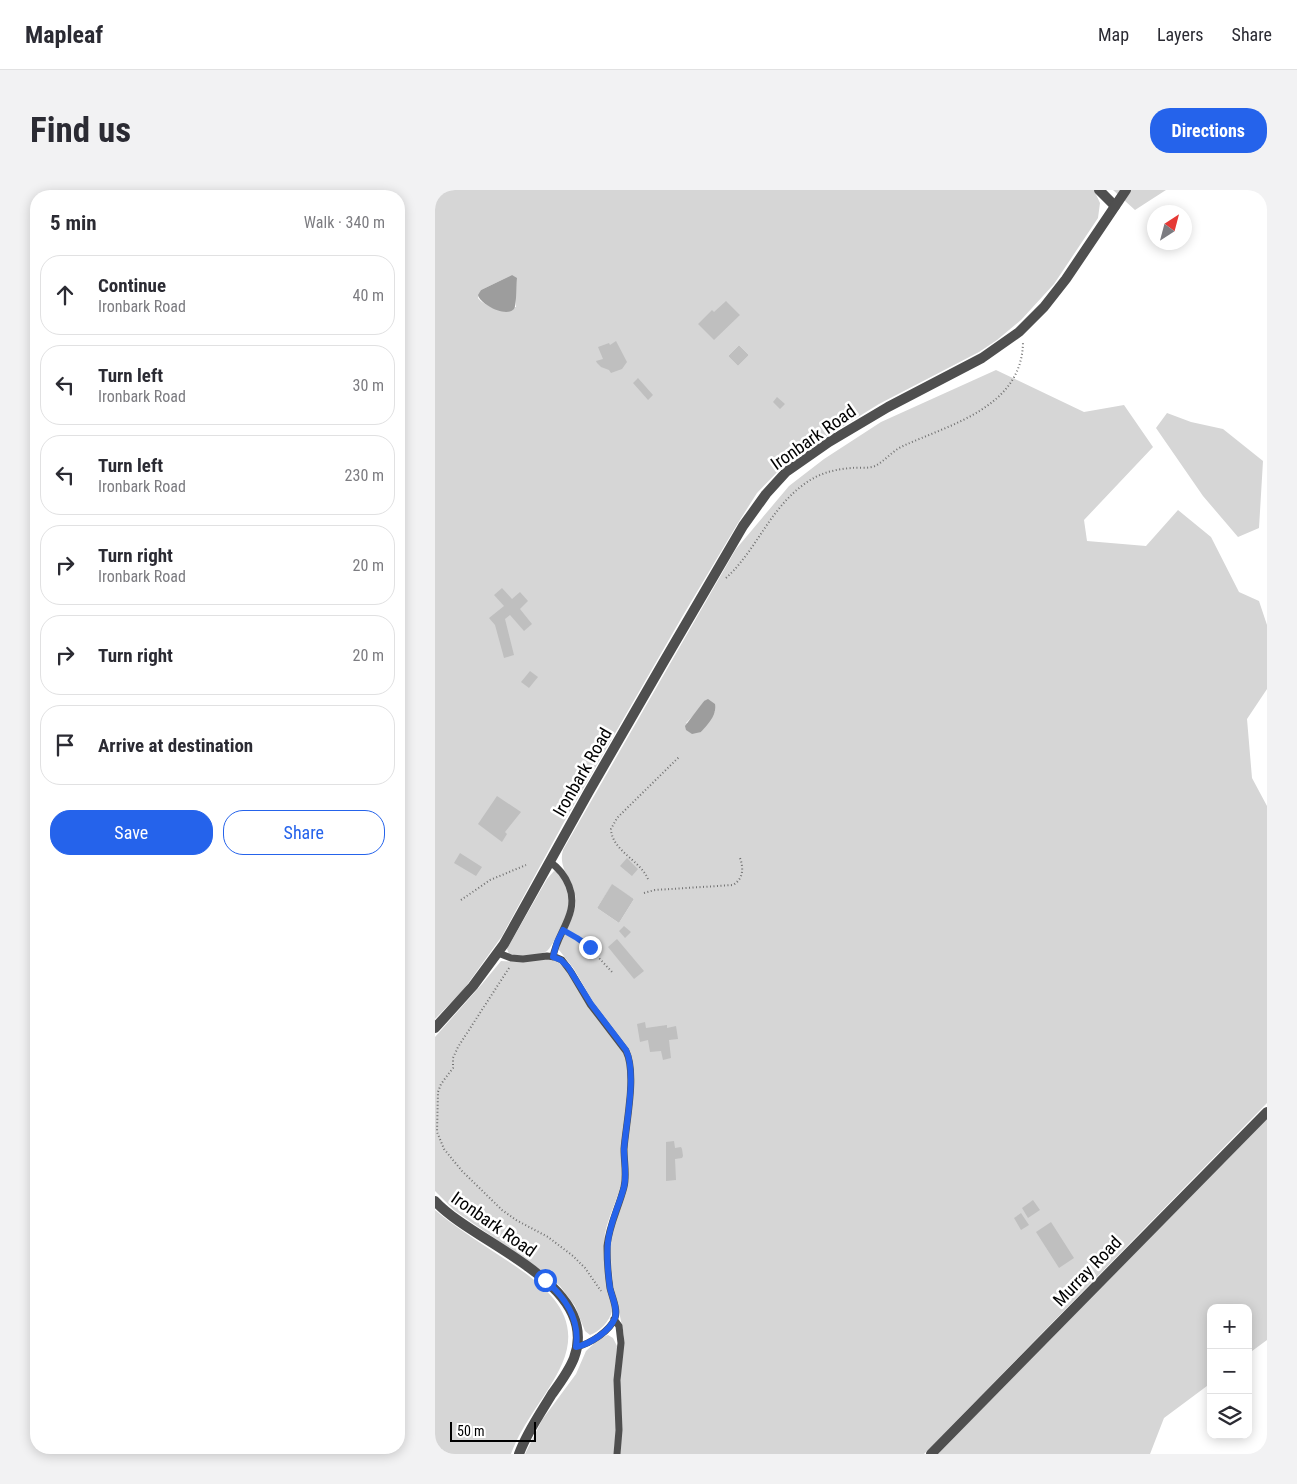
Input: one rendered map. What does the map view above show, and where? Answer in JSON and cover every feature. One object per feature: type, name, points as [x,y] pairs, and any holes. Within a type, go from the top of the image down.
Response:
[{"type":"street","points":[[1099,190],[1115,206]]},
{"type":"street","name":"Ironbark Road","points":[[435,1028],[473,986],[498,953],[743,526],[766,494],[776,482],[801,461],[829,442],[888,407],[982,358],[1022,329],[1066,279],[1126,190]]},
{"type":"street","name":"Murray Road","points":[[931,1454],[1267,1112]]},
{"type":"street","name":"Ironbark Road","points":[[435,1201],[453,1217],[533,1271],[556,1290],[573,1315],[576,1326],[576,1347],[573,1359],[532,1426],[519,1454]]},
{"type":"lane","points":[[549,862],[562,873],[573,896],[573,906],[557,942],[553,957]]},
{"type":"lane","points":[[498,953],[513,958],[553,957],[561,960],[568,967],[587,998],[626,1050],[630,1059],[629,1103],[624,1149],[625,1182],[610,1227],[608,1243],[609,1280],[616,1313],[606,1330],[592,1340],[576,1347]]},
{"type":"lane","points":[[614,1319],[619,1326],[621,1336],[617,1380],[619,1430],[617,1454]]},
{"type":"path","points":[[721,582],[738,566],[781,506],[804,484],[819,475],[837,470],[875,466],[895,450],[965,419],[982,410],[996,399],[1010,384],[1019,368],[1023,351],[1022,329]]},
{"type":"path","points":[[648,879],[612,838],[611,829],[617,818],[680,756]]},
{"type":"path","points":[[644,893],[655,890],[733,885],[742,875],[740,858]]},
{"type":"path","points":[[461,900],[490,880],[526,865]]},
{"type":"path","points":[[563,930],[586,944],[612,972]]},
{"type":"path","points":[[513,958],[497,987],[458,1047],[453,1058],[453,1068],[439,1088],[438,1137],[452,1160],[498,1206],[516,1220],[540,1232],[564,1249],[585,1268],[600,1290],[613,1300]]},
{"type":"shaded area","points":[[435,190],[1094,190],[1100,203],[1098,218],[1054,284],[1021,320],[979,352],[879,404],[816,443],[786,463],[757,493],[682,617],[564,822],[502,936],[464,989],[435,1019]],"holes":[[[512,275],[516,289],[516,307],[490,306],[478,298],[481,290]],[[739,345],[749,355],[738,366],[728,356]]]},
{"type":"shaded area","points":[[1113,190],[1166,190],[1135,210]]},
{"type":"shaded area","points":[[512,275],[517,278],[514,309],[505,312],[500,311],[488,306],[480,299],[478,295],[481,290]]},
{"type":"shaded area","points":[[996,370],[1084,412],[1124,405],[1153,447],[1084,520],[1087,541],[1146,546],[1178,510],[1211,537],[1239,592],[1259,601],[1267,625],[1267,689],[1247,719],[1252,778],[1267,806],[1267,1103],[924,1454],[620,1454],[622,1425],[620,1385],[624,1335],[613,1284],[610,1247],[626,1154],[632,1100],[633,1063],[628,1050],[593,1002],[574,969],[559,950],[576,902],[573,888],[564,870],[563,850],[736,549],[789,486],[824,459],[881,422]],"holes":[[[704,701],[715,711],[701,732],[686,723],[697,712]],[[612,885],[634,899],[619,923],[597,908]]]},
{"type":"shaded area","points":[[1167,413],[1191,422],[1223,429],[1263,461],[1259,528],[1238,537],[1203,496],[1156,428]]},
{"type":"shaded area","points":[[708,699],[715,704],[713,716],[701,732],[692,734],[686,730],[685,726],[704,701]]},
{"type":"shaded area","points":[[554,871],[559,873],[567,889],[570,902],[564,923],[547,951],[528,956],[509,954],[507,949],[547,879]]},
{"type":"shaded area","points":[[547,959],[560,962],[625,1052],[628,1070],[622,1178],[604,1242],[612,1311],[604,1326],[590,1335],[585,1331],[575,1306],[560,1286],[538,1268],[455,1211],[435,1191],[435,1037],[501,961],[517,962]]},
{"type":"shaded area","points":[[1267,1118],[1267,1340],[1252,1351],[1252,1304],[1207,1304],[1207,1386],[1164,1418],[1150,1454],[938,1454]]},
{"type":"shaded area","points":[[435,1210],[465,1233],[527,1274],[541,1286],[553,1298],[562,1312],[567,1327],[568,1345],[562,1364],[522,1430],[511,1454],[435,1454]]},
{"type":"shaded area","points":[[608,1335],[613,1338],[617,1346],[614,1454],[525,1454],[542,1420],[576,1374],[586,1351],[600,1338]]},
{"type":"building","points":[[726,301],[740,315],[714,340],[698,324],[712,310],[714,312]]},
{"type":"building","points":[[616,341],[627,362],[622,369],[611,373],[609,370],[601,367],[596,361],[603,359],[598,347],[609,343],[610,345]]},
{"type":"building","points":[[739,345],[749,355],[738,366],[728,356]]},
{"type":"building","points":[[638,378],[653,395],[648,400],[633,383]]},
{"type":"building","points":[[777,397],[785,404],[780,409],[773,402]]},
{"type":"building","points":[[502,588],[512,599],[520,592],[528,601],[520,609],[532,624],[524,631],[510,615],[505,619],[514,655],[504,658],[495,625],[489,618],[504,606],[494,595]]},
{"type":"building","points":[[530,671],[538,677],[529,688],[521,682]]},
{"type":"building","points":[[497,796],[521,812],[505,832],[507,834],[502,842],[478,824]]},
{"type":"building","points":[[460,853],[482,867],[476,876],[454,863]]},
{"type":"building","points":[[627,858],[638,869],[632,876],[620,866]]},
{"type":"building","points":[[612,884],[634,899],[619,923],[597,908]]},
{"type":"building","points":[[624,926],[631,932],[625,938],[619,931]]},
{"type":"building","points":[[617,939],[644,971],[634,979],[608,947]]},
{"type":"building","points":[[645,1022],[646,1028],[667,1025],[667,1028],[676,1026],[678,1039],[669,1040],[671,1058],[663,1060],[661,1051],[650,1052],[648,1040],[640,1042],[637,1024]]},
{"type":"building","points":[[674,1141],[675,1148],[681,1147],[683,1156],[682,1158],[675,1159],[676,1180],[666,1181],[666,1142]]},
{"type":"building","points":[[1033,1200],[1040,1210],[1028,1218],[1022,1208]]},
{"type":"building","points":[[1021,1213],[1029,1225],[1021,1230],[1014,1218]]},
{"type":"building","points":[[1051,1222],[1074,1258],[1059,1268],[1036,1232]]},
{"type":"route","points":[[545,1280],[563,1298],[573,1315],[576,1326],[576,1347],[589,1343],[613,1322],[616,1309],[610,1287],[607,1251],[610,1227],[625,1182],[624,1149],[629,1103],[630,1059],[626,1050],[587,998],[568,967],[561,960],[553,957],[558,938],[563,930],[590,947]]}]
